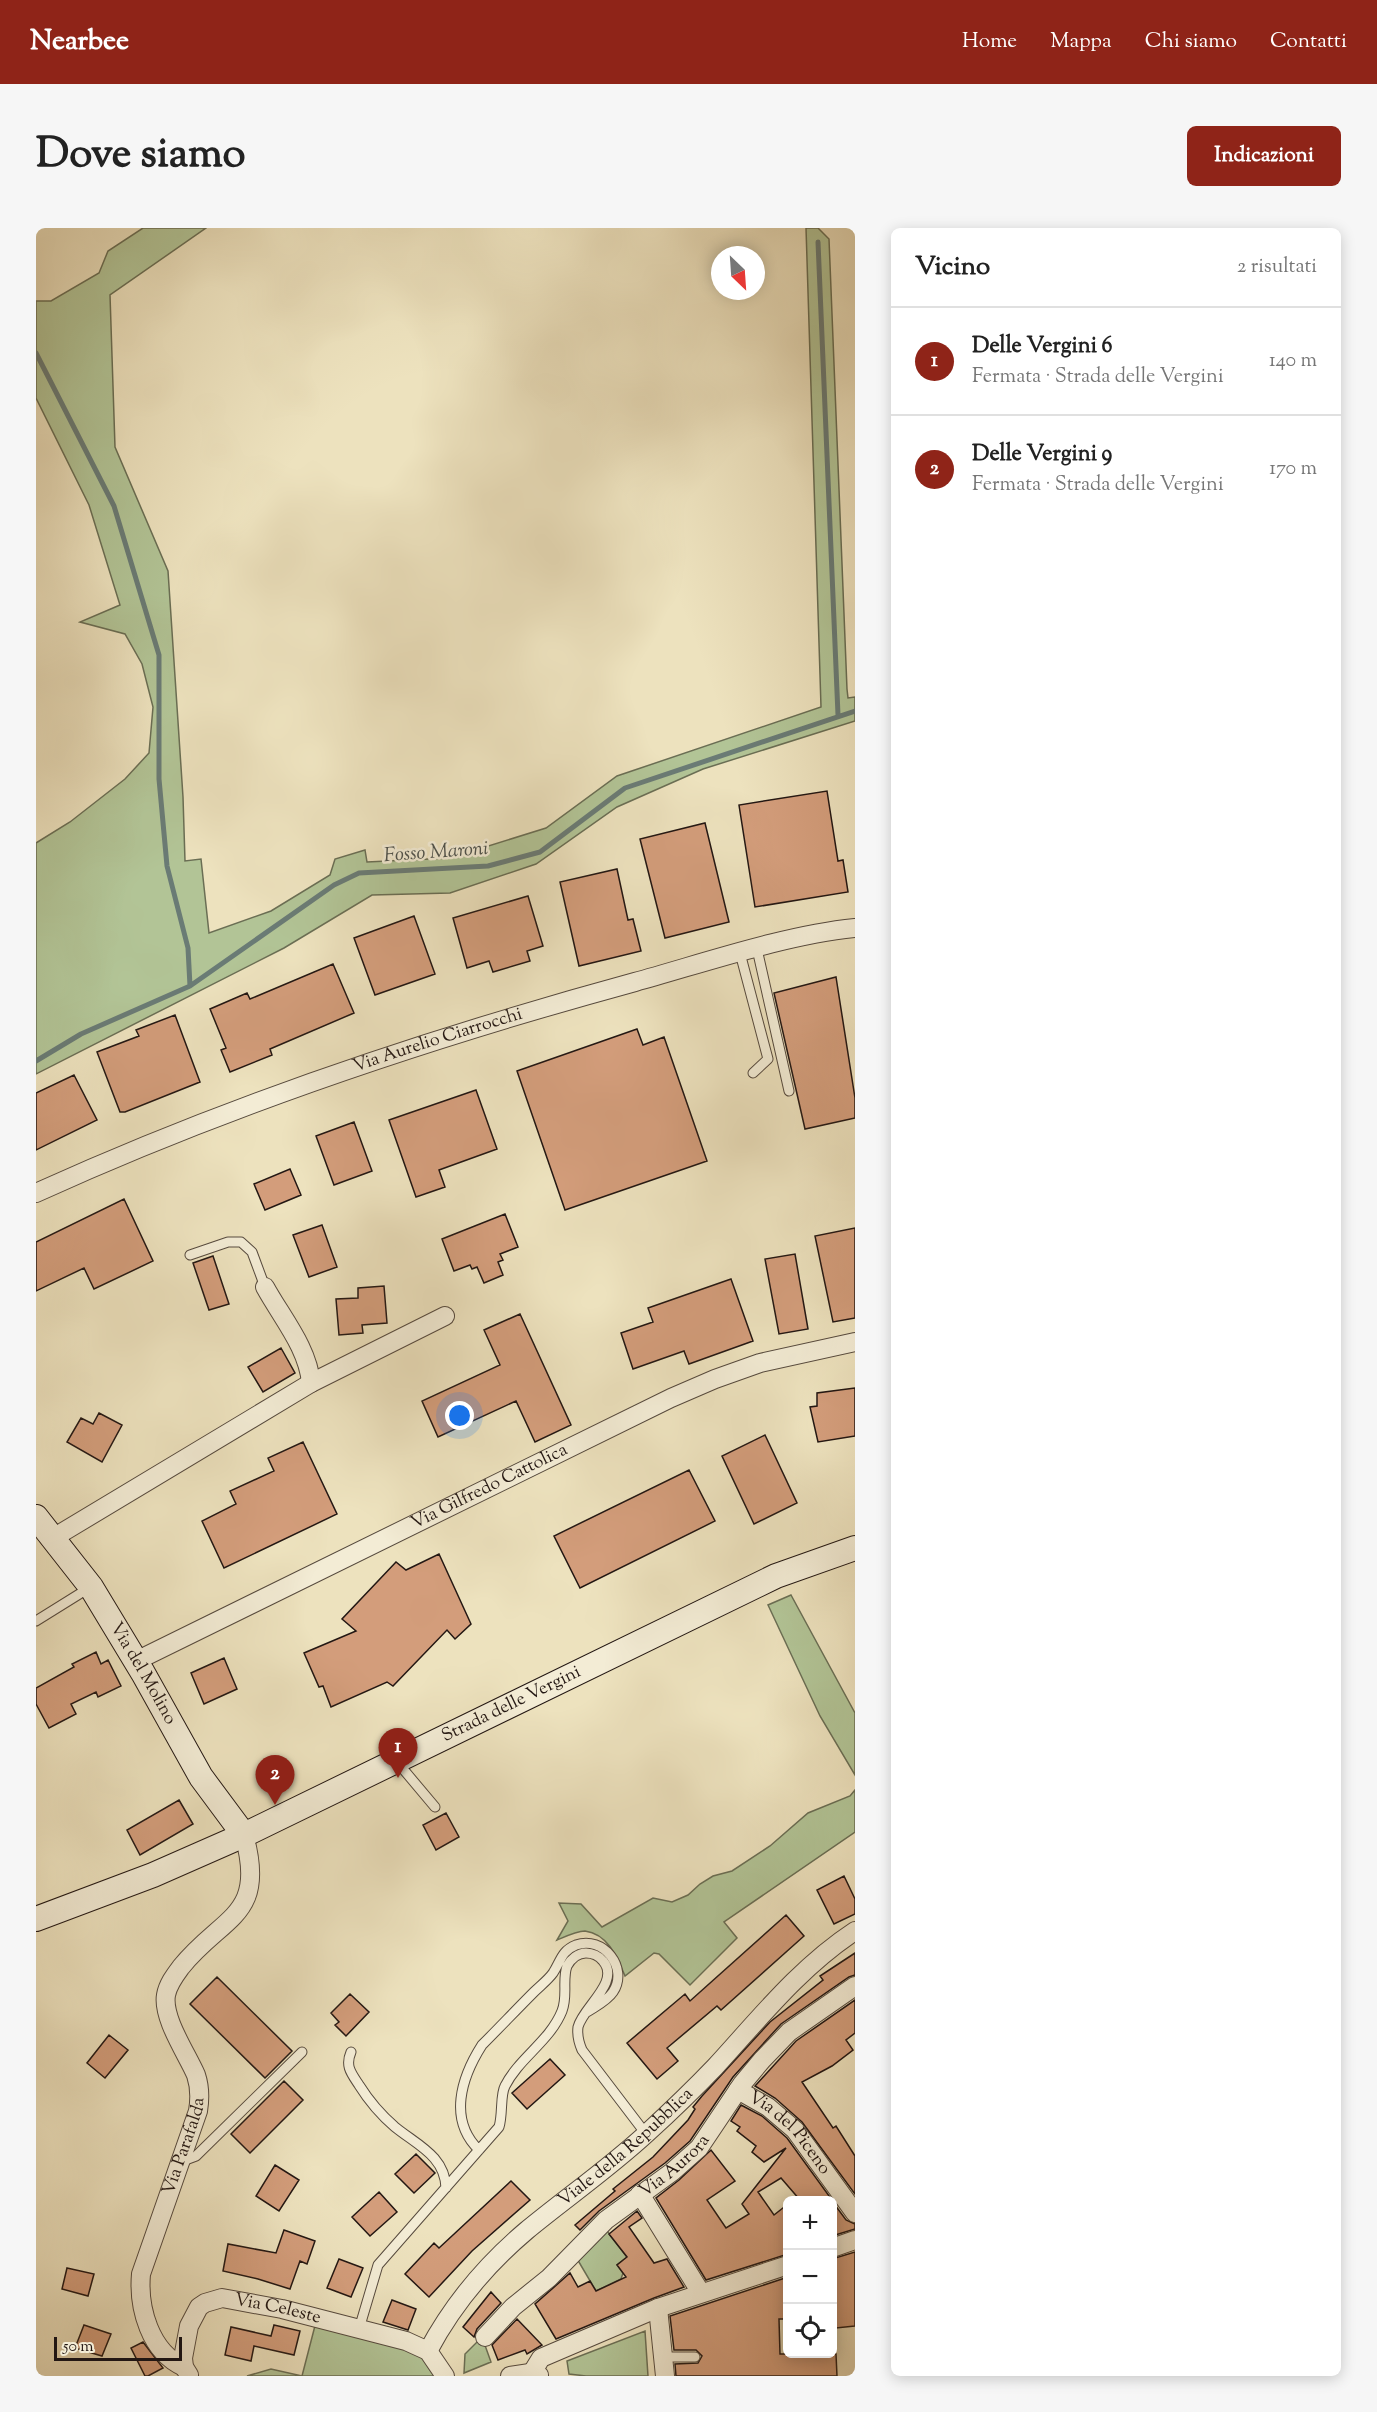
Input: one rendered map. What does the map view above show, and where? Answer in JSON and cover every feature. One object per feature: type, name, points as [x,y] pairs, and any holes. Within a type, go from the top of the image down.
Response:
[{"type":"main road","name":"Via del Molino","points":[[36,1517],[91,1587],[136,1661],[201,1777],[244,1835]]},
{"type":"main road","name":"Strada delle Vergini","points":[[36,1919],[153,1875],[244,1835],[776,1576],[855,1548]]},
{"type":"street","name":"Via Aurelio Ciarrocchi","points":[[36,1193],[126,1152],[217,1115],[348,1068],[560,1003],[748,951],[809,936],[855,928]]},
{"type":"street","points":[[265,1287],[299,1345],[310,1372],[311,1383]]},
{"type":"street","points":[[53,1538],[311,1383],[445,1316]]},
{"type":"street","name":"Via Gilfredo Cattolica","points":[[136,1661],[715,1378],[760,1363],[855,1342]]},
{"type":"street","name":"Via Parafalda","points":[[187,2372],[167,2355],[154,2338],[142,2311],[140,2287],[144,2262],[198,2111],[200,2094],[196,2077],[169,2014],[166,1996],[173,1976],[239,1912],[246,1898],[251,1870],[244,1835]]},
{"type":"street","name":"Viale della Repubblica","points":[[428,2351],[449,2316],[481,2277],[525,2232],[594,2180],[646,2134],[713,2069],[810,1965],[855,1931]]},
{"type":"street","name":"Via Aurora","points":[[485,2337],[513,2307],[549,2277],[606,2220],[672,2172],[699,2148],[738,2090],[789,2032],[855,1986]]},
{"type":"street","name":"Via del Piceno","points":[[738,2090],[768,2107],[795,2130],[855,2213]]},
{"type":"street","points":[[639,2194],[701,2293]]},
{"type":"street","points":[[837,2246],[855,2240]]},
{"type":"street","points":[[510,2376],[534,2375],[539,2360],[658,2308],[783,2267]]},
{"type":"street","name":"Via Celeste","points":[[187,2372],[183,2348],[189,2326],[199,2307],[214,2299],[222,2298],[406,2341],[428,2351]]},
{"type":"street","points":[[658,2308],[665,2376]]},
{"type":"street","points":[[428,2351],[445,2376]]},
{"type":"lane","points":[[748,951],[768,1059],[753,1073]]},
{"type":"lane","points":[[748,951],[789,1091]]},
{"type":"lane","points":[[190,1255],[228,1242],[241,1242],[252,1252],[265,1287]]},
{"type":"lane","points":[[36,1621],[91,1587]]},
{"type":"lane","points":[[397,1761],[435,1807]]},
{"type":"lane","points":[[479,2150],[466,2134],[459,2114],[466,2078],[474,2058],[482,2045],[553,1973],[562,1955],[576,1945],[589,1944],[608,1952],[617,1966],[618,1974],[613,1993],[583,2015]]},
{"type":"lane","points":[[359,2329],[378,2265],[499,2127],[503,2115],[504,2088],[520,2064],[554,2025],[562,2011],[566,1996],[567,1965],[575,1957],[586,1953],[602,1959],[608,1975],[604,1986],[583,2015],[578,2027],[578,2038],[582,2050],[646,2134]]},
{"type":"lane","points":[[180,2162],[196,2156],[302,2052]]},
{"type":"lane","points":[[351,2052],[348,2060],[349,2070],[369,2100],[397,2128],[429,2152],[445,2176],[446,2188]]},
{"type":"lane","points":[[664,2357],[695,2357]]},
{"type":"green space","points":[[143,228],[206,228],[110,295],[115,447],[168,571],[185,861],[201,859],[209,933],[271,911],[330,875],[335,859],[365,850],[367,862],[450,858],[546,828],[617,776],[821,707],[806,228],[818,228],[829,239],[847,689],[848,698],[855,697],[855,721],[703,769],[617,807],[536,864],[450,893],[372,895],[284,948],[36,1074],[36,843],[70,822],[125,779],[149,753],[153,707],[142,664],[125,634],[80,622],[120,605],[89,505],[36,398],[36,301],[51,301],[99,273],[108,251]]},
{"type":"green space","points":[[791,1595],[855,1713],[855,1775],[820,1716],[768,1605]]},
{"type":"green space","points":[[855,1790],[855,1832],[724,1922],[737,1938],[690,1985],[659,1954],[654,1953],[625,1976],[611,1948],[593,1933],[585,1931],[574,1933],[557,1940],[568,1921],[559,1903],[581,1904],[602,1927],[653,1898],[672,1902],[688,1895],[713,1876],[732,1871],[770,1846],[808,1813],[850,1796]]},
{"type":"green space","points":[[605,2228],[627,2257],[617,2265],[623,2273],[621,2279],[596,2291],[576,2257]]},
{"type":"green space","points":[[317,2318],[406,2341],[445,2376],[302,2376]]},
{"type":"green space","points":[[645,2331],[648,2376],[569,2374],[567,2361]]},
{"type":"green space","points":[[482,2337],[491,2362],[464,2373],[465,2354]]},
{"type":"green space","points":[[271,2369],[302,2376],[247,2376]]},
{"type":"building","points":[[827,791],[838,861],[843,860],[848,892],[755,907],[739,805]]},
{"type":"building","points":[[705,823],[729,922],[665,938],[640,839]]},
{"type":"building","points":[[617,869],[628,920],[633,919],[641,951],[579,966],[560,882]]},
{"type":"building","points":[[528,896],[543,946],[527,951],[530,961],[493,972],[489,961],[467,968],[453,918]]},
{"type":"building","points":[[414,916],[435,974],[375,995],[354,938]]},
{"type":"building","points":[[333,964],[354,1013],[270,1049],[272,1055],[230,1072],[221,1050],[226,1048],[210,1009],[247,993],[250,999]]},
{"type":"building","points":[[836,977],[855,1098],[855,1118],[805,1129],[774,993]]},
{"type":"building","points":[[175,1015],[200,1082],[120,1112],[97,1052],[139,1036],[136,1030]]},
{"type":"building","points":[[637,1029],[643,1045],[664,1037],[707,1161],[565,1210],[517,1071]]},
{"type":"building","points":[[74,1075],[97,1120],[36,1150],[36,1093]]},
{"type":"building","points":[[476,1090],[497,1149],[439,1170],[445,1187],[416,1197],[389,1120]]},
{"type":"building","points":[[354,1122],[372,1171],[334,1185],[316,1136]]},
{"type":"building","points":[[290,1169],[301,1195],[265,1210],[254,1184]]},
{"type":"building","points":[[124,1199],[153,1261],[94,1289],[84,1268],[36,1291],[36,1242]]},
{"type":"building","points":[[505,1214],[518,1247],[500,1254],[503,1260],[498,1262],[503,1275],[484,1283],[477,1267],[472,1269],[470,1265],[454,1271],[442,1239]]},
{"type":"building","points":[[322,1225],[337,1267],[309,1277],[293,1235]]},
{"type":"building","points":[[855,1228],[855,1318],[833,1322],[815,1236]]},
{"type":"building","points":[[795,1254],[808,1329],[779,1334],[765,1259]]},
{"type":"building","points":[[213,1256],[229,1304],[209,1310],[193,1263]]},
{"type":"building","points":[[731,1279],[753,1341],[689,1364],[684,1351],[633,1369],[621,1333],[653,1322],[648,1308]]},
{"type":"building","points":[[384,1286],[387,1323],[362,1325],[363,1333],[339,1335],[336,1299],[358,1298],[358,1288]]},
{"type":"building","points":[[520,1314],[571,1425],[535,1442],[516,1401],[438,1437],[422,1401],[500,1365],[484,1330]]},
{"type":"building","points":[[281,1348],[295,1373],[263,1392],[248,1367]]},
{"type":"building","points":[[855,1388],[855,1436],[818,1442],[810,1407],[817,1406],[817,1393]]},
{"type":"building","points":[[99,1413],[122,1425],[102,1462],[67,1442],[81,1418],[93,1424]]},
{"type":"building","points":[[765,1435],[797,1503],[754,1524],[722,1456]]},
{"type":"building","points":[[303,1442],[337,1514],[224,1568],[202,1521],[236,1504],[230,1491],[274,1471],[268,1458]]},
{"type":"building","points":[[689,1470],[715,1521],[580,1588],[554,1536]]},
{"type":"building","points":[[439,1554],[471,1624],[455,1639],[447,1630],[393,1686],[387,1682],[331,1707],[323,1686],[319,1687],[304,1653],[356,1631],[342,1619],[396,1562],[406,1570]]},
{"type":"building","points":[[96,1652],[101,1664],[108,1660],[121,1686],[98,1697],[96,1692],[71,1704],[76,1714],[49,1728],[36,1704],[36,1688],[74,1667],[72,1664]]},
{"type":"building","points":[[224,1658],[237,1689],[204,1704],[191,1673]]},
{"type":"building","points":[[179,1800],[193,1824],[140,1855],[127,1830]]},
{"type":"building","points":[[446,1813],[459,1837],[436,1850],[423,1825]]},
{"type":"building","points":[[844,1876],[855,1899],[855,1914],[834,1924],[817,1890]]},
{"type":"building","points":[[786,1915],[804,1936],[721,2010],[717,2006],[667,2048],[678,2061],[657,2079],[627,2043],[685,1994],[690,2001]]},
{"type":"building","points":[[855,1953],[855,1975],[781,2024],[733,2077],[690,2141],[665,2163],[599,2211],[580,2230],[575,2225],[615,2191],[613,2189],[653,2157],[688,2120],[695,2109],[693,2107],[702,2096],[770,2022],[823,1980],[820,1976]]},
{"type":"building","points":[[217,1977],[292,2051],[265,2078],[190,2004]]},
{"type":"building","points":[[350,1994],[369,2012],[346,2036],[335,2025],[339,2022],[331,2013]]},
{"type":"building","points":[[855,2000],[855,2033],[846,2040],[853,2050],[832,2066],[802,2082],[833,2128],[836,2126],[855,2156],[855,2194],[802,2122],[775,2098],[755,2086],[796,2041]]},
{"type":"building","points":[[109,2035],[128,2050],[105,2078],[87,2063]]},
{"type":"building","points":[[550,2059],[565,2075],[527,2109],[512,2093]]},
{"type":"building","points":[[284,2081],[303,2100],[250,2153],[231,2134]]},
{"type":"building","points":[[741,2105],[762,2116],[787,2138],[829,2196],[797,2196],[781,2178],[758,2192],[774,2215],[783,2208],[783,2256],[706,2280],[656,2198],[711,2150],[735,2181],[707,2200],[726,2228],[749,2214],[742,2204],[786,2148],[764,2162],[752,2152],[756,2146],[737,2131],[740,2127],[731,2121]]},
{"type":"building","points":[[416,2154],[435,2173],[414,2193],[395,2174]]},
{"type":"building","points":[[275,2165],[299,2180],[279,2211],[256,2196]]},
{"type":"building","points":[[511,2181],[530,2200],[472,2251],[429,2297],[405,2274],[434,2243],[439,2248]]},
{"type":"building","points":[[379,2192],[397,2212],[370,2236],[352,2217]]},
{"type":"building","points":[[837,2208],[846,2220],[855,2224],[855,2229],[837,2234]]},
{"type":"building","points":[[637,2211],[642,2218],[629,2227],[654,2263],[667,2259],[684,2287],[556,2339],[535,2304],[570,2273],[578,2287],[590,2281],[596,2291],[626,2277],[617,2265],[627,2257],[609,2234]]},
{"type":"building","points":[[284,2230],[315,2241],[307,2264],[300,2261],[290,2289],[223,2271],[228,2244],[276,2253]]},
{"type":"building","points":[[855,2252],[855,2326],[837,2328],[837,2257]]},
{"type":"building","points":[[339,2259],[363,2268],[351,2297],[327,2288]]},
{"type":"building","points":[[67,2268],[94,2274],[88,2296],[62,2289]]},
{"type":"building","points":[[783,2279],[783,2319],[779,2319],[780,2354],[783,2354],[783,2358],[836,2358],[837,2376],[676,2376],[675,2364],[698,2363],[702,2356],[696,2350],[674,2350],[670,2316]]},
{"type":"building","points":[[491,2292],[501,2303],[477,2329],[474,2337],[463,2327]]},
{"type":"building","points":[[392,2300],[416,2309],[408,2330],[383,2322]]},
{"type":"building","points":[[517,2319],[542,2345],[527,2354],[525,2350],[498,2360],[492,2345]]},
{"type":"building","points":[[84,2325],[111,2334],[102,2356],[75,2348]]},
{"type":"building","points":[[274,2325],[300,2331],[294,2355],[254,2346],[251,2361],[225,2355],[231,2327],[271,2336]]},
{"type":"building","points":[[143,2342],[163,2368],[148,2376],[145,2376],[131,2348]]},
{"type":"waterway","points":[[818,242],[838,715]]},
{"type":"waterway","points":[[36,353],[114,506],[159,655],[159,779],[167,866],[188,948],[190,986]]},
{"type":"waterway","name":"Fosso Maroni","points":[[36,1061],[81,1034],[190,986],[334,885],[359,873],[488,866],[540,852],[625,788],[855,711]]},
{"type":"place","name":"Delle Vergini 6","points":[[398,1778]]},
{"type":"place","name":"Delle Vergini 9","points":[[275,1805]]}]
